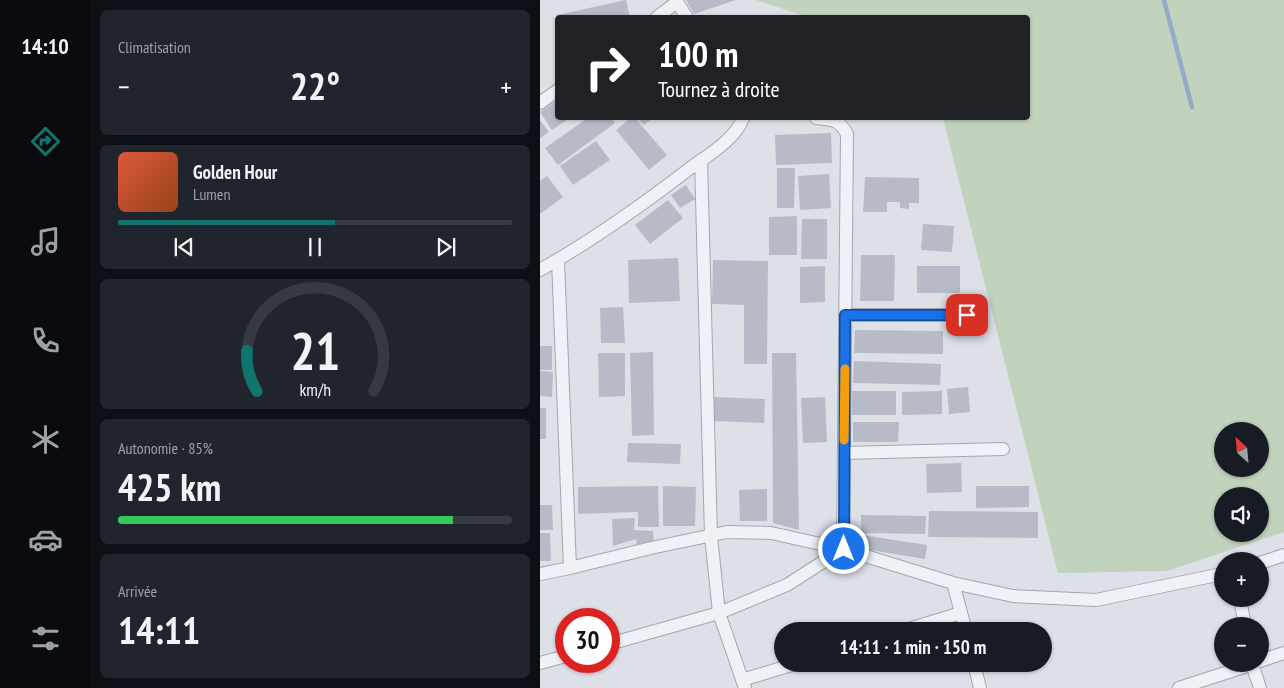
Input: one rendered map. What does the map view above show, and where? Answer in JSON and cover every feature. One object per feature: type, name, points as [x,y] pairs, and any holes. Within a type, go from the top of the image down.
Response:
[{"type":"street","points":[[660,15],[677,1],[685,15]]},
{"type":"street","points":[[540,103],[555,92]]},
{"type":"street","points":[[540,270],[613,225],[701,160],[726,141],[740,126],[742,120]]},
{"type":"street","points":[[829,120],[836,121],[843,126],[847,134],[844,549]]},
{"type":"street","points":[[701,160],[711,536],[719,612],[743,684],[774,672]]},
{"type":"street","points":[[558,260],[570,568]]},
{"type":"street","points":[[845,315],[967,315]]},
{"type":"street","points":[[844,453],[1003,448]]},
{"type":"street","points":[[540,574],[727,532],[771,533],[844,549],[953,583],[1013,596],[1096,600],[1214,576]]},
{"type":"street","points":[[620,641],[719,612],[787,585],[844,549]]},
{"type":"street","points":[[1269,560],[1284,556]]},
{"type":"street","points":[[953,583],[964,622]]},
{"type":"street","points":[[932,622],[961,613]]},
{"type":"street","points":[[1269,658],[1284,653]]},
{"type":"street","points":[[540,663],[555,659]]},
{"type":"street","points":[[976,672],[980,688]]},
{"type":"street","points":[[1179,688],[1228,672]]},
{"type":"street","points":[[1255,672],[1260,688]]},
{"type":"green space","points":[[756,0],[1284,0],[1284,532],[1269,537],[1269,487],[1214,487],[1214,542],[1254,542],[1224,552],[1214,552],[1214,555],[1167,571],[1058,573],[944,120],[1030,120],[1030,15],[802,15]]},
{"type":"building","points":[[626,0],[629,15],[557,15]]},
{"type":"building","points":[[686,0],[736,0],[694,14]]},
{"type":"building","points":[[555,102],[555,120],[567,120],[552,130],[540,112]]},
{"type":"building","points":[[540,120],[549,132],[540,138]]},
{"type":"building","points":[[585,120],[613,120],[615,123],[558,165],[545,148]]},
{"type":"building","points":[[628,120],[637,120],[667,155],[649,170],[616,130]]},
{"type":"building","points":[[639,120],[650,120],[644,125]]},
{"type":"building","points":[[831,133],[832,163],[776,165],[775,135]]},
{"type":"building","points":[[596,141],[610,160],[573,185],[560,166]]},
{"type":"building","points":[[777,168],[795,168],[794,208],[777,208]]},
{"type":"building","points":[[829,174],[831,208],[800,210],[798,176]]},
{"type":"building","points":[[547,176],[563,197],[540,214],[540,181]]},
{"type":"building","points":[[865,177],[919,178],[919,203],[909,203],[909,209],[900,208],[900,202],[887,202],[887,212],[863,212]]},
{"type":"building","points":[[686,185],[695,199],[680,208],[671,195]]},
{"type":"building","points":[[668,200],[683,218],[650,244],[635,225]]},
{"type":"building","points":[[797,216],[797,255],[769,255],[769,217]]},
{"type":"building","points":[[802,219],[827,219],[827,259],[801,259]]},
{"type":"building","points":[[923,224],[954,226],[952,252],[921,250]]},
{"type":"building","points":[[861,255],[895,255],[894,301],[860,301]]},
{"type":"building","points":[[678,258],[680,301],[629,303],[628,260]]},
{"type":"building","points":[[713,260],[768,261],[767,364],[744,364],[744,305],[712,304]]},
{"type":"building","points":[[825,266],[825,302],[800,303],[800,267]]},
{"type":"building","points":[[917,266],[960,266],[960,293],[917,293]]},
{"type":"building","points":[[623,307],[625,343],[601,343],[600,308]]},
{"type":"building","points":[[855,330],[943,331],[943,354],[854,353]]},
{"type":"building","points":[[540,346],[552,346],[552,370],[540,370]]},
{"type":"building","points":[[653,352],[654,435],[632,436],[630,353]]},
{"type":"building","points":[[598,353],[625,353],[625,396],[599,397]]},
{"type":"building","points":[[772,353],[796,353],[799,530],[773,523]]},
{"type":"building","points":[[854,361],[941,364],[940,385],[853,383]]},
{"type":"building","points":[[540,371],[553,372],[552,397],[540,396]]},
{"type":"building","points":[[968,387],[970,412],[949,414],[947,389]]},
{"type":"building","points":[[852,391],[896,391],[896,415],[852,415]]},
{"type":"building","points":[[942,391],[942,414],[902,415],[902,392]]},
{"type":"building","points":[[714,397],[765,399],[764,423],[713,421]]},
{"type":"building","points":[[825,397],[827,442],[803,443],[801,398]]},
{"type":"building","points":[[540,408],[546,408],[546,439],[540,439]]},
{"type":"building","points":[[853,422],[899,422],[898,442],[853,442]]},
{"type":"building","points":[[628,443],[681,444],[680,464],[627,462]]},
{"type":"building","points":[[961,463],[962,492],[927,493],[926,464]]},
{"type":"building","points":[[658,486],[659,527],[638,527],[638,512],[578,514],[578,487]]},
{"type":"building","points":[[663,486],[696,487],[695,526],[663,526]]},
{"type":"building","points":[[976,486],[1029,486],[1029,507],[976,508]]},
{"type":"building","points":[[767,489],[767,521],[740,521],[739,490]]},
{"type":"building","points":[[540,505],[552,505],[553,530],[540,530]]},
{"type":"building","points":[[929,511],[1038,512],[1038,538],[928,537]]},
{"type":"building","points":[[861,515],[926,516],[925,534],[861,533]]},
{"type":"building","points":[[635,518],[634,530],[653,531],[654,544],[637,547],[636,539],[613,546],[612,519]]},
{"type":"building","points":[[540,533],[550,533],[551,561],[540,561]]},
{"type":"building","points":[[861,535],[927,545],[925,559],[859,548]]},
{"type":"waterway","points":[[1164,0],[1192,107]]},
{"type":"slow traffic","points":[[844,440],[845,369]]},
{"type":"route","points":[[844,549],[845,315],[967,315]]}]
